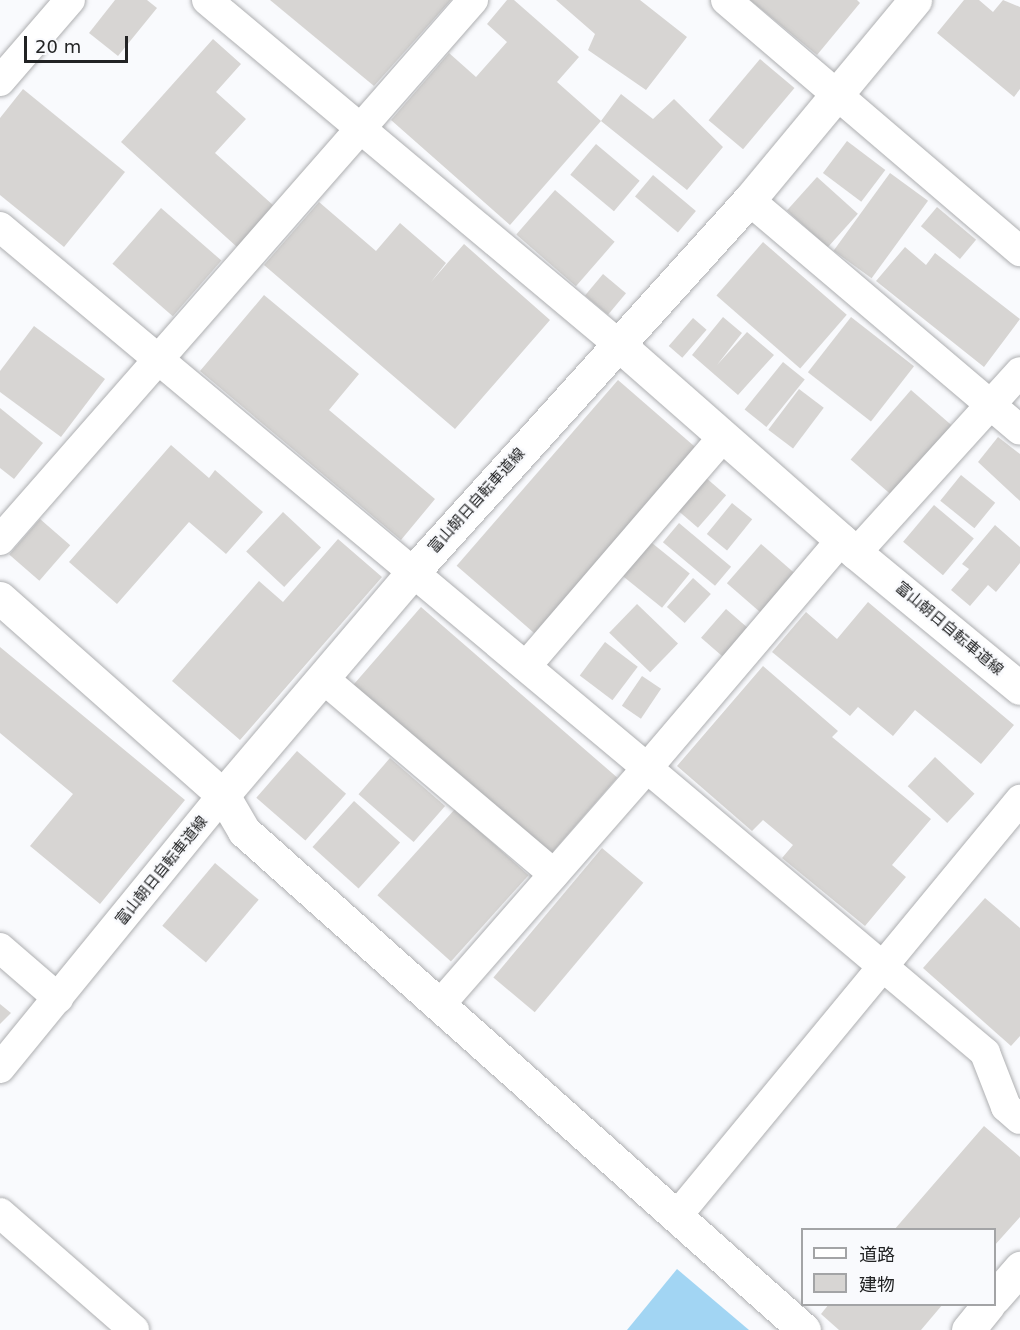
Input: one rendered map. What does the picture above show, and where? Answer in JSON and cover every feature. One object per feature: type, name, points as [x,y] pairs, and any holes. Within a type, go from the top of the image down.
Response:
[{"type":"street","points":[[0,81],[70,0]]},
{"type":"street","points":[[207,0],[618,344],[749,200],[839,96],[913,1]]},
{"type":"street","points":[[0,540],[159,360],[358,128],[473,0]]},
{"type":"street","points":[[726,0],[1020,252]]},
{"type":"street","points":[[749,200],[1020,430]]},
{"type":"street","points":[[0,226],[527,665],[985,1053],[1006,1107],[1020,1119]]},
{"type":"street","name":"富山朝日自転車道線","points":[[0,1068],[223,795],[325,680],[413,572],[618,344],[849,546],[1020,688]]},
{"type":"street","points":[[439,1006],[647,768],[849,546],[990,406],[1020,372]]},
{"type":"street","points":[[527,665],[724,436]]},
{"type":"street","points":[[0,597],[223,795],[244,831],[804,1330]]},
{"type":"street","points":[[325,680],[554,874]]},
{"type":"street","points":[[676,1218],[881,964],[1020,800]]},
{"type":"street","points":[[0,948],[58,998]]},
{"type":"street","points":[[0,1214],[134,1330]]},
{"type":"street","points":[[996,1296],[1020,1268]]},
{"type":"street","points":[[968,1330],[988,1306]]},
{"type":"water","points":[[677,1269],[749,1330],[627,1330]]},
{"type":"building","points":[[115,0],[147,0],[157,8],[118,56],[89,33]]},
{"type":"building","points":[[270,0],[451,0],[374,86]]},
{"type":"building","points":[[507,0],[514,0],[579,57],[557,82],[601,121],[510,225],[391,120],[449,53],[476,77],[507,42],[487,24]]},
{"type":"building","points":[[556,0],[640,0],[687,37],[646,90],[588,50],[595,34]]},
{"type":"building","points":[[750,0],[857,0],[860,3],[817,55]]},
{"type":"building","points":[[964,0],[979,0],[993,12],[1003,0],[1020,7],[1020,89],[1014,97],[937,33]]},
{"type":"building","points":[[213,39],[241,64],[216,92],[246,119],[215,153],[274,206],[237,247],[121,142]]},
{"type":"building","points":[[760,59],[794,88],[743,149],[709,120]]},
{"type":"building","points":[[23,89],[125,172],[64,247],[0,195],[0,118]]},
{"type":"building","points":[[621,94],[653,119],[674,99],[723,147],[687,190],[601,121]]},
{"type":"building","points":[[847,141],[885,170],[861,202],[823,173]]},
{"type":"building","points":[[596,144],[640,181],[614,211],[570,175]]},
{"type":"building","points":[[890,173],[928,201],[872,278],[834,251]]},
{"type":"building","points":[[653,175],[696,211],[678,232],[635,196]]},
{"type":"building","points":[[817,177],[858,214],[828,247],[787,210]]},
{"type":"building","points":[[555,190],[615,242],[576,286],[516,235]]},
{"type":"building","points":[[319,202],[376,251],[400,223],[446,263],[431,282],[464,244],[550,320],[455,429],[264,265]]},
{"type":"building","points":[[937,207],[976,240],[960,259],[921,226]]},
{"type":"building","points":[[161,208],[221,260],[173,316],[112,264]]},
{"type":"building","points":[[763,242],[847,315],[800,368],[716,296]]},
{"type":"building","points":[[905,247],[926,265],[935,253],[1020,319],[984,367],[876,281]]},
{"type":"building","points":[[603,274],[626,293],[608,315],[585,295]]},
{"type":"building","points":[[264,295],[359,374],[329,410],[435,499],[401,540],[200,371]]},
{"type":"building","points":[[723,317],[742,333],[717,365],[747,332],[774,355],[738,395],[692,355]]},
{"type":"building","points":[[851,317],[914,366],[871,421],[808,372]]},
{"type":"building","points":[[693,318],[707,330],[682,358],[669,346]]},
{"type":"building","points":[[34,326],[105,379],[61,437],[0,392],[0,371]]},
{"type":"building","points":[[783,362],[805,380],[766,427],[745,409]]},
{"type":"building","points":[[618,380],[696,448],[534,633],[457,566]]},
{"type":"building","points":[[799,389],[824,408],[793,448],[768,430]]},
{"type":"building","points":[[911,390],[955,428],[894,497],[851,459]]},
{"type":"building","points":[[0,408],[43,443],[14,479],[0,468]]},
{"type":"building","points":[[998,437],[1020,454],[1020,501],[978,462]]},
{"type":"building","points":[[171,445],[209,478],[215,470],[263,512],[226,554],[189,522],[117,604],[69,562]]},
{"type":"building","points":[[961,475],[995,503],[974,528],[940,501]]},
{"type":"building","points":[[705,477],[726,495],[698,528],[677,509]]},
{"type":"building","points":[[732,503],[752,519],[727,550],[707,534]]},
{"type":"building","points":[[934,505],[974,538],[943,575],[903,542]]},
{"type":"building","points":[[283,512],[321,547],[284,587],[246,551]]},
{"type":"building","points":[[40,519],[70,545],[39,581],[9,554]]},
{"type":"building","points":[[679,523],[731,567],[715,586],[663,542]]},
{"type":"building","points":[[995,525],[1020,547],[1020,563],[996,592],[988,585],[970,606],[951,590],[969,569],[962,564]]},
{"type":"building","points":[[338,539],[382,577],[240,740],[172,681],[259,581],[283,602]]},
{"type":"building","points":[[647,539],[690,574],[662,608],[619,573]]},
{"type":"building","points":[[761,544],[795,574],[761,613],[727,583]]},
{"type":"building","points":[[693,578],[711,594],[685,623],[667,607]]},
{"type":"building","points":[[868,602],[1014,725],[981,764],[915,710],[893,736],[858,707],[850,716],[772,652],[806,612],[837,639]]},
{"type":"building","points":[[637,604],[678,644],[650,672],[609,633]]},
{"type":"building","points":[[421,607],[617,778],[549,856],[353,685]]},
{"type":"building","points":[[726,609],[748,628],[723,657],[701,638]]},
{"type":"building","points":[[605,642],[638,667],[612,700],[580,676]]},
{"type":"building","points":[[0,647],[185,800],[100,904],[30,846],[73,794],[0,733]]},
{"type":"building","points":[[763,666],[838,731],[832,737],[931,819],[892,865],[906,877],[865,926],[782,858],[793,845],[763,820],[752,831],[677,766]]},
{"type":"building","points":[[642,676],[661,689],[641,719],[622,706]]},
{"type":"building","points":[[297,751],[346,794],[305,840],[256,798]]},
{"type":"building","points":[[935,757],[974,794],[947,823],[908,786]]},
{"type":"building","points":[[390,758],[445,806],[414,842],[359,794]]},
{"type":"building","points":[[354,801],[400,842],[359,889],[313,847]]},
{"type":"building","points":[[455,809],[529,875],[451,961],[377,895]]},
{"type":"building","points":[[602,848],[643,883],[535,1012],[493,977]]},
{"type":"building","points":[[215,863],[259,900],[206,962],[162,926]]},
{"type":"building","points":[[985,898],[1020,928],[1020,1036],[1011,1046],[923,968]]},
{"type":"building","points":[[0,1004],[11,1013],[0,1024]]},
{"type":"building","points":[[984,1126],[1020,1157],[1020,1217],[996,1244],[996,1228],[896,1228]]},
{"type":"building","points":[[827,1306],[941,1306],[921,1330],[839,1330],[821,1314]]}]
